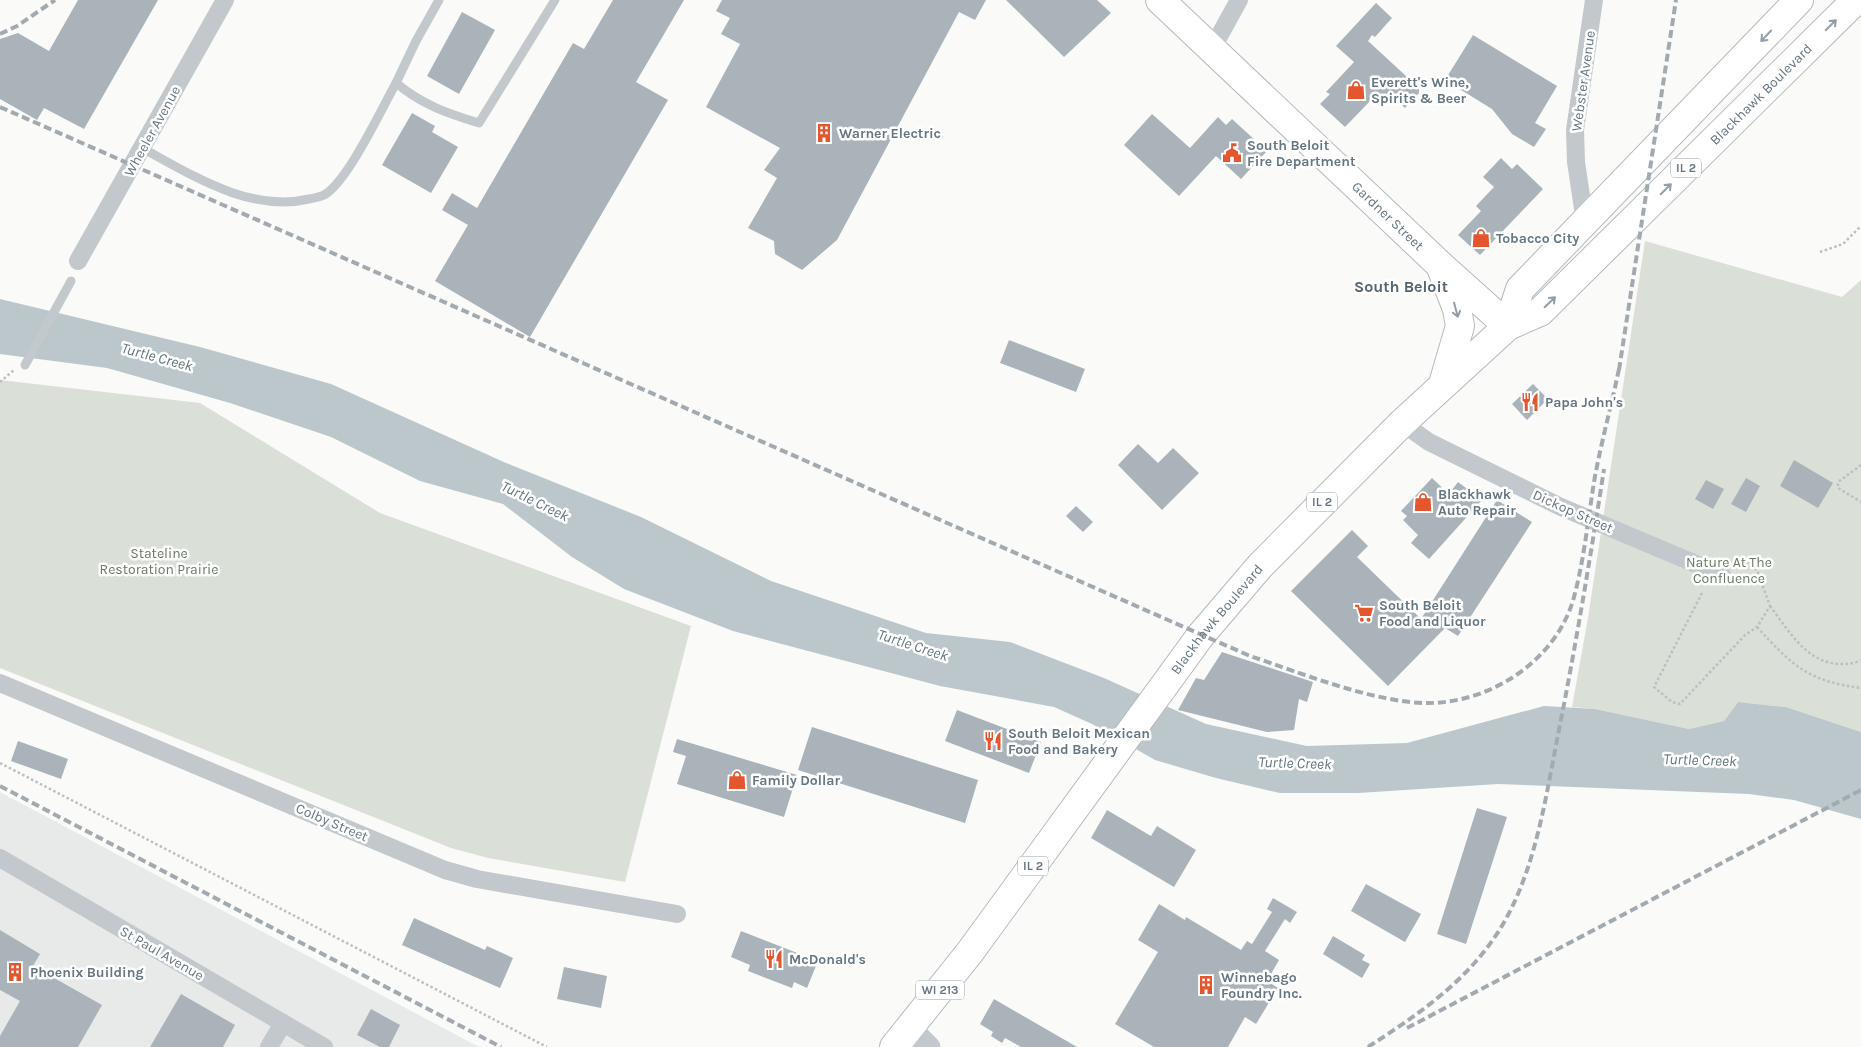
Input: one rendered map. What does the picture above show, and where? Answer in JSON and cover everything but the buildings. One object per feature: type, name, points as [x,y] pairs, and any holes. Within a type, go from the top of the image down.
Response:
[{"type":"main road","name":"Gardner Street","points":[[1160,0],[1439,264],[1508,326]]},
{"type":"main road","name":"Blackhawk Boulevard","points":[[1508,326],[1520,289],[1799,0]]},
{"type":"main road","name":"Blackhawk Boulevard","points":[[970,952],[1201,635],[1260,566],[1402,423],[1508,326],[1540,312],[1856,0]]},
{"type":"main road","points":[[1439,264],[1457,309],[1460,326],[1443,385]]},
{"type":"main road","name":"WI 213","points":[[902,1037],[970,952]]},
{"type":"street","name":"Wheeler Avenue","points":[[78,261],[225,0]]},
{"type":"street","points":[[1212,49],[1239,0]]},
{"type":"street","name":"Webster Avenue","points":[[1585,222],[1576,162],[1575,130],[1594,0]]},
{"type":"street","name":"Dickop Street","points":[[1402,423],[1429,442],[1561,508],[1722,575]]},
{"type":"street","name":"Colby Street","points":[[0,684],[445,870],[476,879],[677,914]]},
{"type":"street","name":"St Paul Avenue","points":[[0,858],[324,1047]]},
{"type":"street","points":[[269,1047],[283,1023]]},
{"type":"street","points":[[902,1037],[930,1047]]},
{"type":"lane","points":[[142,148],[202,180],[256,200],[291,203],[324,195],[343,177],[396,83],[416,41],[439,0]]},
{"type":"lane","points":[[396,83],[414,97],[439,111],[480,123],[555,0]]},
{"type":"lane","points":[[25,366],[71,282]]},
{"type":"path","points":[[1820,252],[1843,244],[1861,226]]},
{"type":"path","points":[[0,382],[16,368],[25,366]]},
{"type":"path","points":[[1861,465],[1838,482],[1838,488],[1861,502]]},
{"type":"path","points":[[1722,575],[1739,557],[1758,570],[1770,606],[1791,636],[1812,656],[1838,664],[1861,661]]},
{"type":"path","points":[[1702,593],[1654,687],[1672,702],[1680,704],[1745,635],[1757,627],[1770,606]]},
{"type":"path","points":[[1757,627],[1783,655],[1807,674],[1829,682],[1861,688]]},
{"type":"path","points":[[0,763],[547,1047]]},
{"type":"shaded area","points":[[0,792],[479,1047],[0,1047]]},
{"type":"green space","name":"Nature At The Confluence","points":[[1645,241],[1842,297],[1861,280],[1861,732],[1786,707],[1738,702],[1724,721],[1689,729],[1595,709],[1572,707],[1588,618]]},
{"type":"green space","name":"Stateline Restoration Prairie","points":[[0,380],[200,403],[380,513],[691,626],[625,882],[488,858],[451,848],[0,668]]},
{"type":"water","name":"Turtle Creek","points":[[0,299],[200,347],[331,384],[506,463],[641,517],[771,581],[926,633],[1010,642],[1104,678],[1206,724],[1307,746],[1407,743],[1544,706],[1595,709],[1689,729],[1724,721],[1738,702],[1786,707],[1861,732],[1861,819],[1794,800],[1749,794],[1498,784],[1358,793],[1280,793],[1216,778],[1155,760],[1092,724],[1054,707],[940,686],[733,631],[624,589],[572,557],[503,504],[420,481],[331,437],[230,403],[107,368],[0,354]]},
{"type":"railway","points":[[0,34],[17,26],[55,0]]},
{"type":"railway","points":[[1619,370],[1676,0]]},
{"type":"railway","points":[[0,107],[1250,656],[1338,686],[1407,702],[1452,701],[1475,695],[1497,686],[1518,674],[1537,658],[1553,640],[1565,620],[1574,597],[1594,482],[1620,364]]},
{"type":"railway","points":[[1368,1047],[1406,1022],[1443,994],[1476,962],[1503,924],[1523,881],[1538,835],[1548,787],[1588,571],[1604,469]]},
{"type":"railway","points":[[0,786],[501,1047]]},
{"type":"railway","points":[[1407,1028],[1861,790]]},
{"type":"place","name":"Everett's Wine, Spirits & Beer","points":[[1356,90]]},
{"type":"place","name":"Warner Electric","points":[[824,133]]},
{"type":"place","name":"South Beloit Fire Department","points":[[1232,153]]},
{"type":"place","name":"Tobacco City","points":[[1481,238]]},
{"type":"place","name":"Papa John's","points":[[1530,402]]},
{"type":"place","name":"Blackhawk Auto Repair","points":[[1423,502]]},
{"type":"place","name":"South Beloit Food and Liquor","points":[[1364,613]]},
{"type":"place","name":"South Beloit Mexican Food and Bakery","points":[[993,741]]},
{"type":"place","name":"Family Dollar","points":[[737,780]]},
{"type":"place","name":"McDonald's","points":[[774,959]]},
{"type":"place","name":"Phoenix Building","points":[[15,972]]},
{"type":"place","name":"Winnebago Foundry Inc.","points":[[1206,985]]},
{"type":"district","name":"South Beloit","points":[[1401,286]]}]
